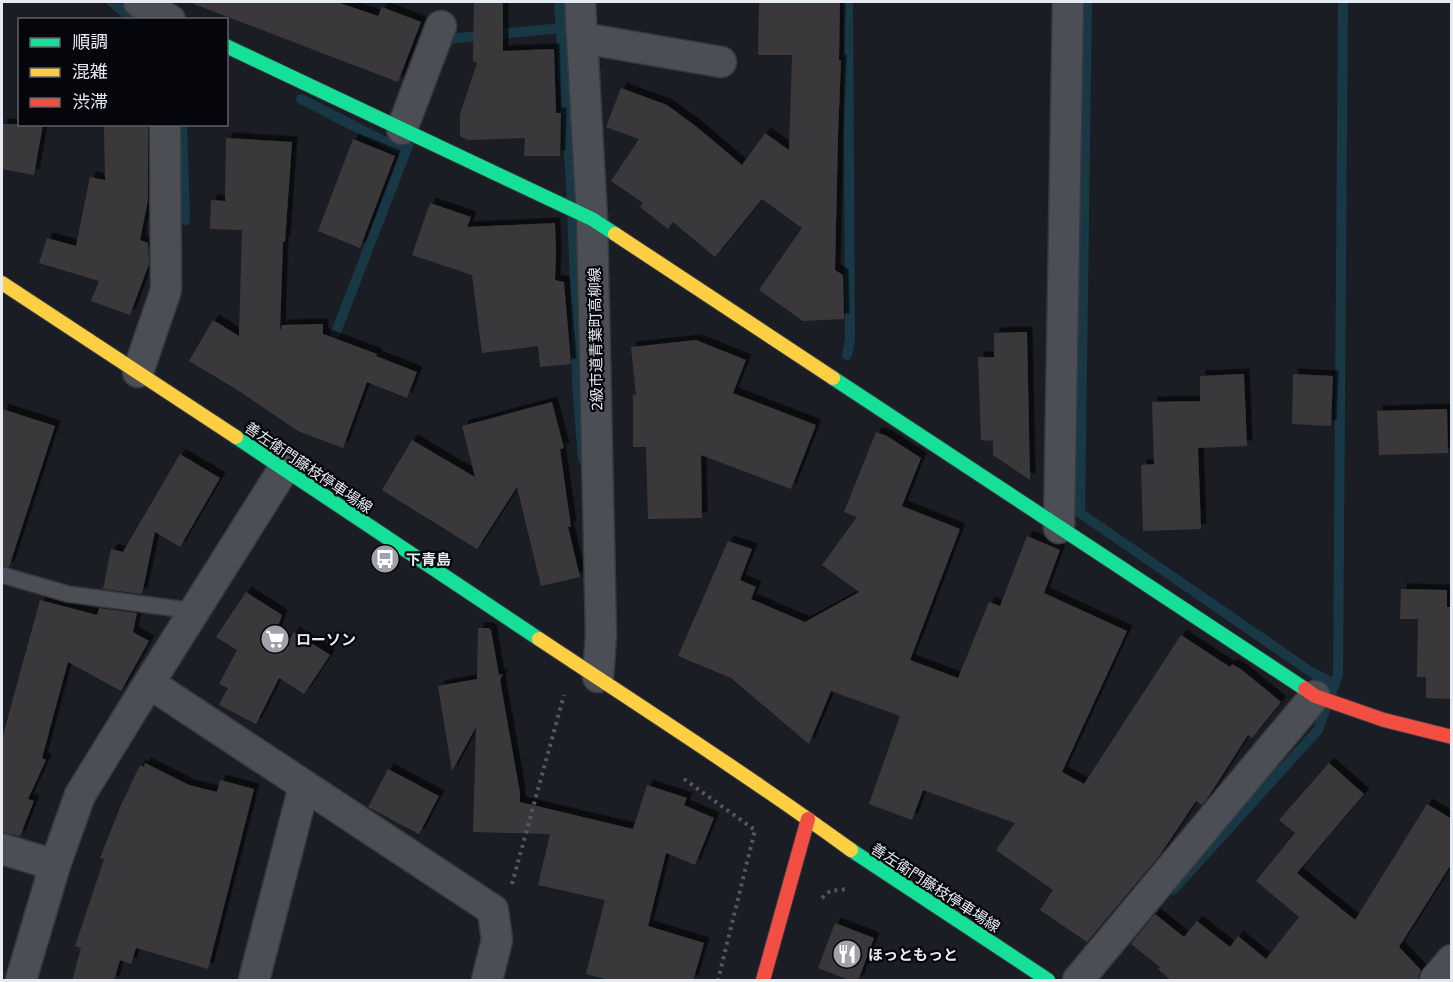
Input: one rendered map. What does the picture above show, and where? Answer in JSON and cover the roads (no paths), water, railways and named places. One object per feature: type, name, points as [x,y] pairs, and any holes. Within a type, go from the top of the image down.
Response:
[{"type":"street","points":[[139,2],[167,14]]},
{"type":"street","name":"2級市道青葉町高柳線","points":[[580,2],[592,219],[601,623],[598,677]]},
{"type":"street","points":[[1059,528],[1068,2]]},
{"type":"street","points":[[402,129],[441,26]]},
{"type":"street","points":[[582,38],[721,63]]},
{"type":"street","points":[[228,47],[592,219],[1315,696],[1384,720],[1452,736]]},
{"type":"street","points":[[138,372],[166,290],[165,126]]},
{"type":"street","name":"善左衛門藤枝停車場線","points":[[2,283],[598,677],[869,863],[1048,981]]},
{"type":"street","points":[[21,981],[55,865],[80,795],[283,470]]},
{"type":"street","points":[[148,683],[493,910],[497,940],[487,981]]},
{"type":"street","points":[[1078,981],[1315,696]]},
{"type":"street","points":[[254,981],[304,786]]},
{"type":"street","points":[[763,981],[808,819]]},
{"type":"street","points":[[2,849],[55,865]]},
{"type":"street","points":[[1435,981],[1452,960]]},
{"type":"lane","points":[[2,575],[68,594],[194,611]]},
{"type":"waterway","points":[[112,2],[133,18]]},
{"type":"waterway","points":[[559,2],[571,184],[577,384],[583,459]]},
{"type":"waterway","points":[[847,355],[850,339],[848,2]]},
{"type":"waterway","points":[[1087,2],[1080,513],[1311,672],[1335,684]]},
{"type":"waterway","points":[[1173,890],[1318,730],[1338,675],[1343,2]]},
{"type":"waterway","points":[[445,48],[449,39],[561,28]]},
{"type":"waterway","points":[[301,99],[405,152]]},
{"type":"waterway","points":[[182,126],[185,220]]},
{"type":"waterway","points":[[329,350],[411,138]]},
{"type":"place","name":"下青島","points":[[385,559]]},
{"type":"place","name":"ローソン","points":[[275,639]]},
{"type":"place","name":"ほっともっと","points":[[847,954]]}]
